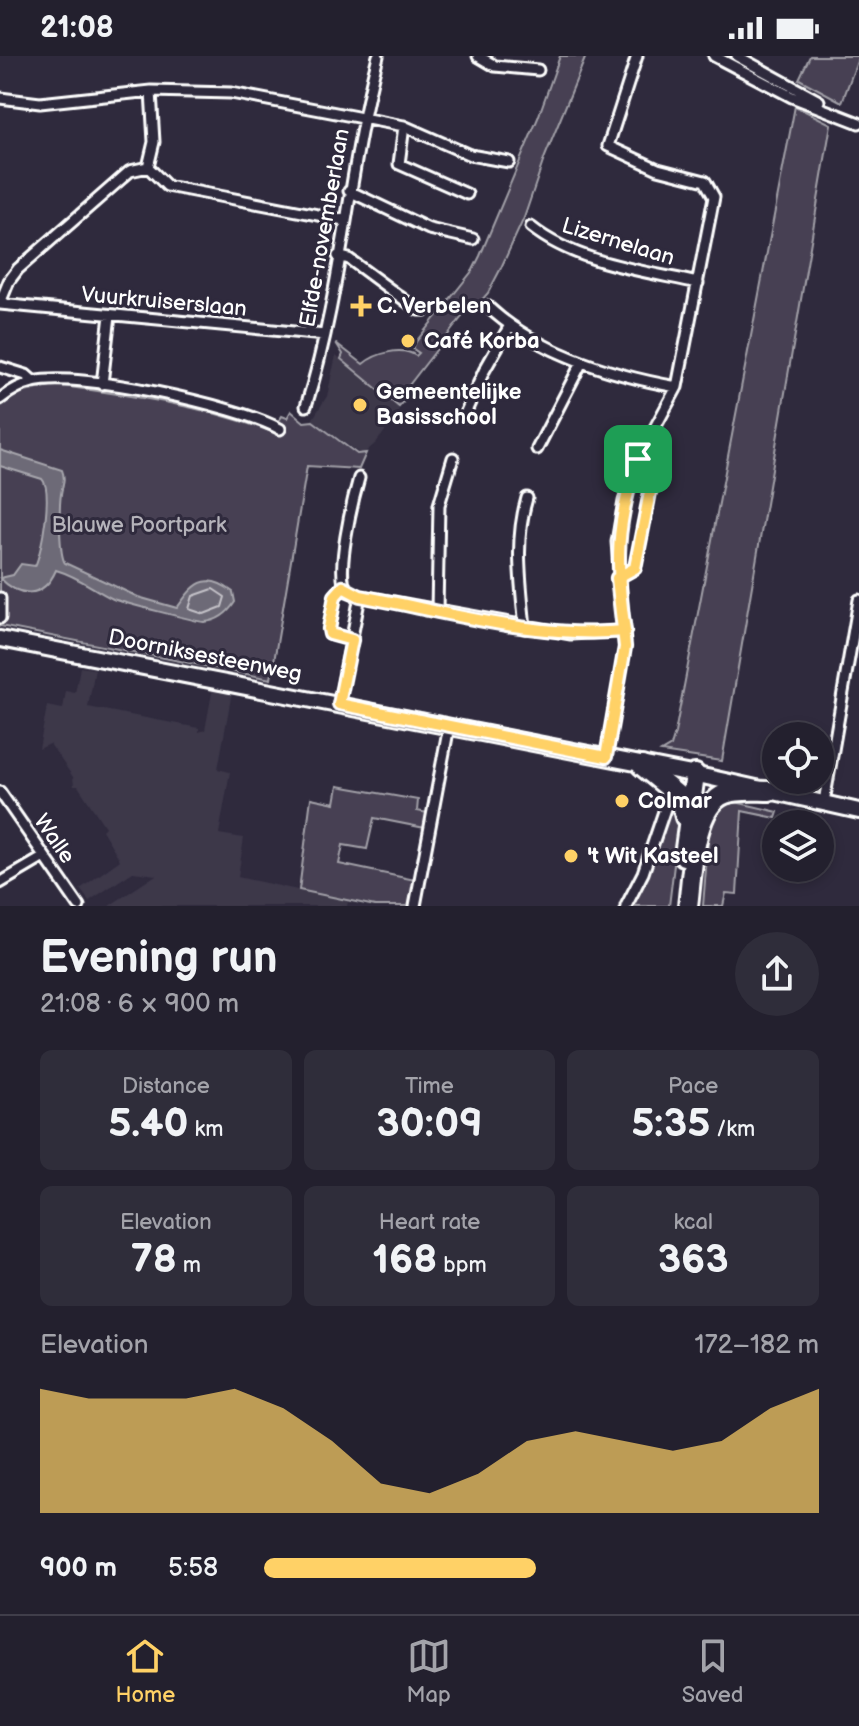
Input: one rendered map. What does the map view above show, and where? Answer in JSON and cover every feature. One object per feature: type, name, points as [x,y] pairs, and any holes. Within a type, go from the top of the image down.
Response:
[{"type":"highway","points":[[642,766],[680,797],[692,834]]},
{"type":"highway","points":[[686,904],[701,776]]},
{"type":"highway","points":[[692,834],[715,801],[726,794],[762,792]]},
{"type":"main road","name":"Doorniksesteenweg","points":[[0,639],[762,789]]},
{"type":"main road","name":"Doorniksesteenweg","points":[[785,794],[859,811]]},
{"type":"street","name":"Elfde-novemberlaan","points":[[306,406],[325,335],[362,118],[378,56]]},
{"type":"street","points":[[478,56],[495,66],[538,70]]},
{"type":"street","points":[[606,757],[625,631],[617,578],[617,542],[624,501],[638,459],[677,387],[714,197],[710,185],[635,159],[608,146],[607,141],[637,56]]},
{"type":"street","points":[[714,56],[733,59],[859,123]]},
{"type":"street","points":[[148,167],[154,142],[151,91]]},
{"type":"street","points":[[0,98],[40,103],[151,91],[231,93],[404,126],[470,155],[509,162]]},
{"type":"street","points":[[404,126],[399,164],[467,194]]},
{"type":"street","points":[[148,167],[167,186],[344,220]]},
{"type":"street","points":[[0,304],[9,281],[18,269],[130,171],[148,167]]},
{"type":"street","points":[[349,191],[429,229],[473,239]]},
{"type":"street","name":"Lizernelaan","points":[[531,227],[546,239],[616,264],[698,283]]},
{"type":"street","points":[[338,256],[349,259],[418,310],[425,310]]},
{"type":"street","name":"Vuurkruiserslaan","points":[[0,304],[325,335]]},
{"type":"street","points":[[487,306],[509,327],[582,362],[677,387]]},
{"type":"street","points":[[102,384],[110,315]]},
{"type":"street","points":[[464,416],[484,371],[509,327]]},
{"type":"street","points":[[537,449],[582,362]]},
{"type":"street","points":[[0,367],[26,375],[34,382]]},
{"type":"street","points":[[0,399],[34,382],[102,384],[232,411],[280,429]]},
{"type":"street","points":[[437,611],[439,505],[453,458]]},
{"type":"street","points":[[617,578],[635,568],[654,472],[652,466],[638,459]]},
{"type":"street","points":[[343,587],[341,577],[350,511],[359,478]]},
{"type":"street","points":[[525,628],[518,528],[527,498]]},
{"type":"street","points":[[343,587],[360,596],[525,628],[571,634],[625,631]]},
{"type":"street","points":[[343,587],[335,596],[329,629],[330,634],[352,640]]},
{"type":"street","points":[[339,704],[360,596]]},
{"type":"street","points":[[0,598],[0,618]]},
{"type":"street","points":[[824,802],[859,600]]},
{"type":"street","points":[[415,906],[449,726]]},
{"type":"street","points":[[626,906],[643,873],[672,788]]},
{"type":"street","name":"Walle","points":[[0,792],[79,906]]},
{"type":"street","points":[[0,883],[44,857]]},
{"type":"shaded area","name":"Gemeentelijke Basisschool","points":[[336,355],[399,407],[398,414],[376,443],[362,455],[312,420],[327,396]]},
{"type":"shaded area","points":[[80,667],[95,669],[88,707],[199,728],[199,732],[205,730],[213,687],[232,692],[218,769],[230,772],[219,834],[244,838],[238,877],[348,901],[347,906],[109,906],[156,875],[133,872],[89,901],[80,889],[120,860],[102,830],[105,827],[78,786],[74,786],[73,777],[50,744],[39,749],[47,706],[63,709],[66,691],[75,693]]},
{"type":"green space","points":[[560,56],[586,56],[544,159],[524,218],[488,293],[473,310],[468,309],[406,389],[407,398],[399,407],[341,359],[343,354],[336,343],[363,364],[389,352],[404,351],[416,356],[419,353],[413,349],[415,343],[473,270],[480,256],[538,118]]},
{"type":"green space","points":[[810,56],[859,56],[842,102],[799,79]]},
{"type":"green space","points":[[795,106],[831,124],[722,761],[661,752],[671,746],[675,733]]},
{"type":"green space","name":"Blauwe Poortpark","points":[[55,385],[192,408],[272,432],[282,416],[287,418],[291,411],[304,422],[313,421],[357,454],[366,453],[359,469],[307,466],[271,679],[0,626],[0,406],[16,394]]},
{"type":"green space","points":[[338,786],[418,800],[417,811],[428,813],[425,828],[374,818],[367,849],[343,845],[339,864],[415,880],[410,906],[375,906],[299,890],[311,798],[335,803]]},
{"type":"green space","points":[[674,799],[680,815],[669,906],[628,906]]},
{"type":"green space","points":[[731,801],[769,810],[762,810],[762,815],[742,811],[737,894],[726,893],[723,906],[703,906],[710,818],[720,804]]},
{"type":"water","points":[[0,450],[62,470],[60,530],[65,563],[138,597],[177,608],[194,587],[207,581],[223,585],[233,592],[235,602],[222,616],[204,622],[113,599],[56,570],[51,580],[37,591],[22,592],[7,584],[0,578],[13,575],[21,564],[35,566],[43,535],[47,495],[42,479],[0,466]]},
{"type":"place","name":"C. Verbelen","points":[[361,306]]},
{"type":"place","name":"Café Korba","points":[[408,341]]},
{"type":"place","name":"Gemeentelijke Basisschool","points":[[360,405]]},
{"type":"place","name":"Colmar","points":[[622,801]]},
{"type":"place","name":"'t Wit Kasteel","points":[[571,856]]},
{"type":"route","points":[[638,459],[624,501],[617,542],[617,578],[625,631],[571,634],[525,628],[360,596],[343,587],[335,596],[329,629],[330,634],[352,640],[339,704],[606,757],[625,647],[625,631],[617,578],[635,568],[654,472],[652,466],[638,459]]}]
